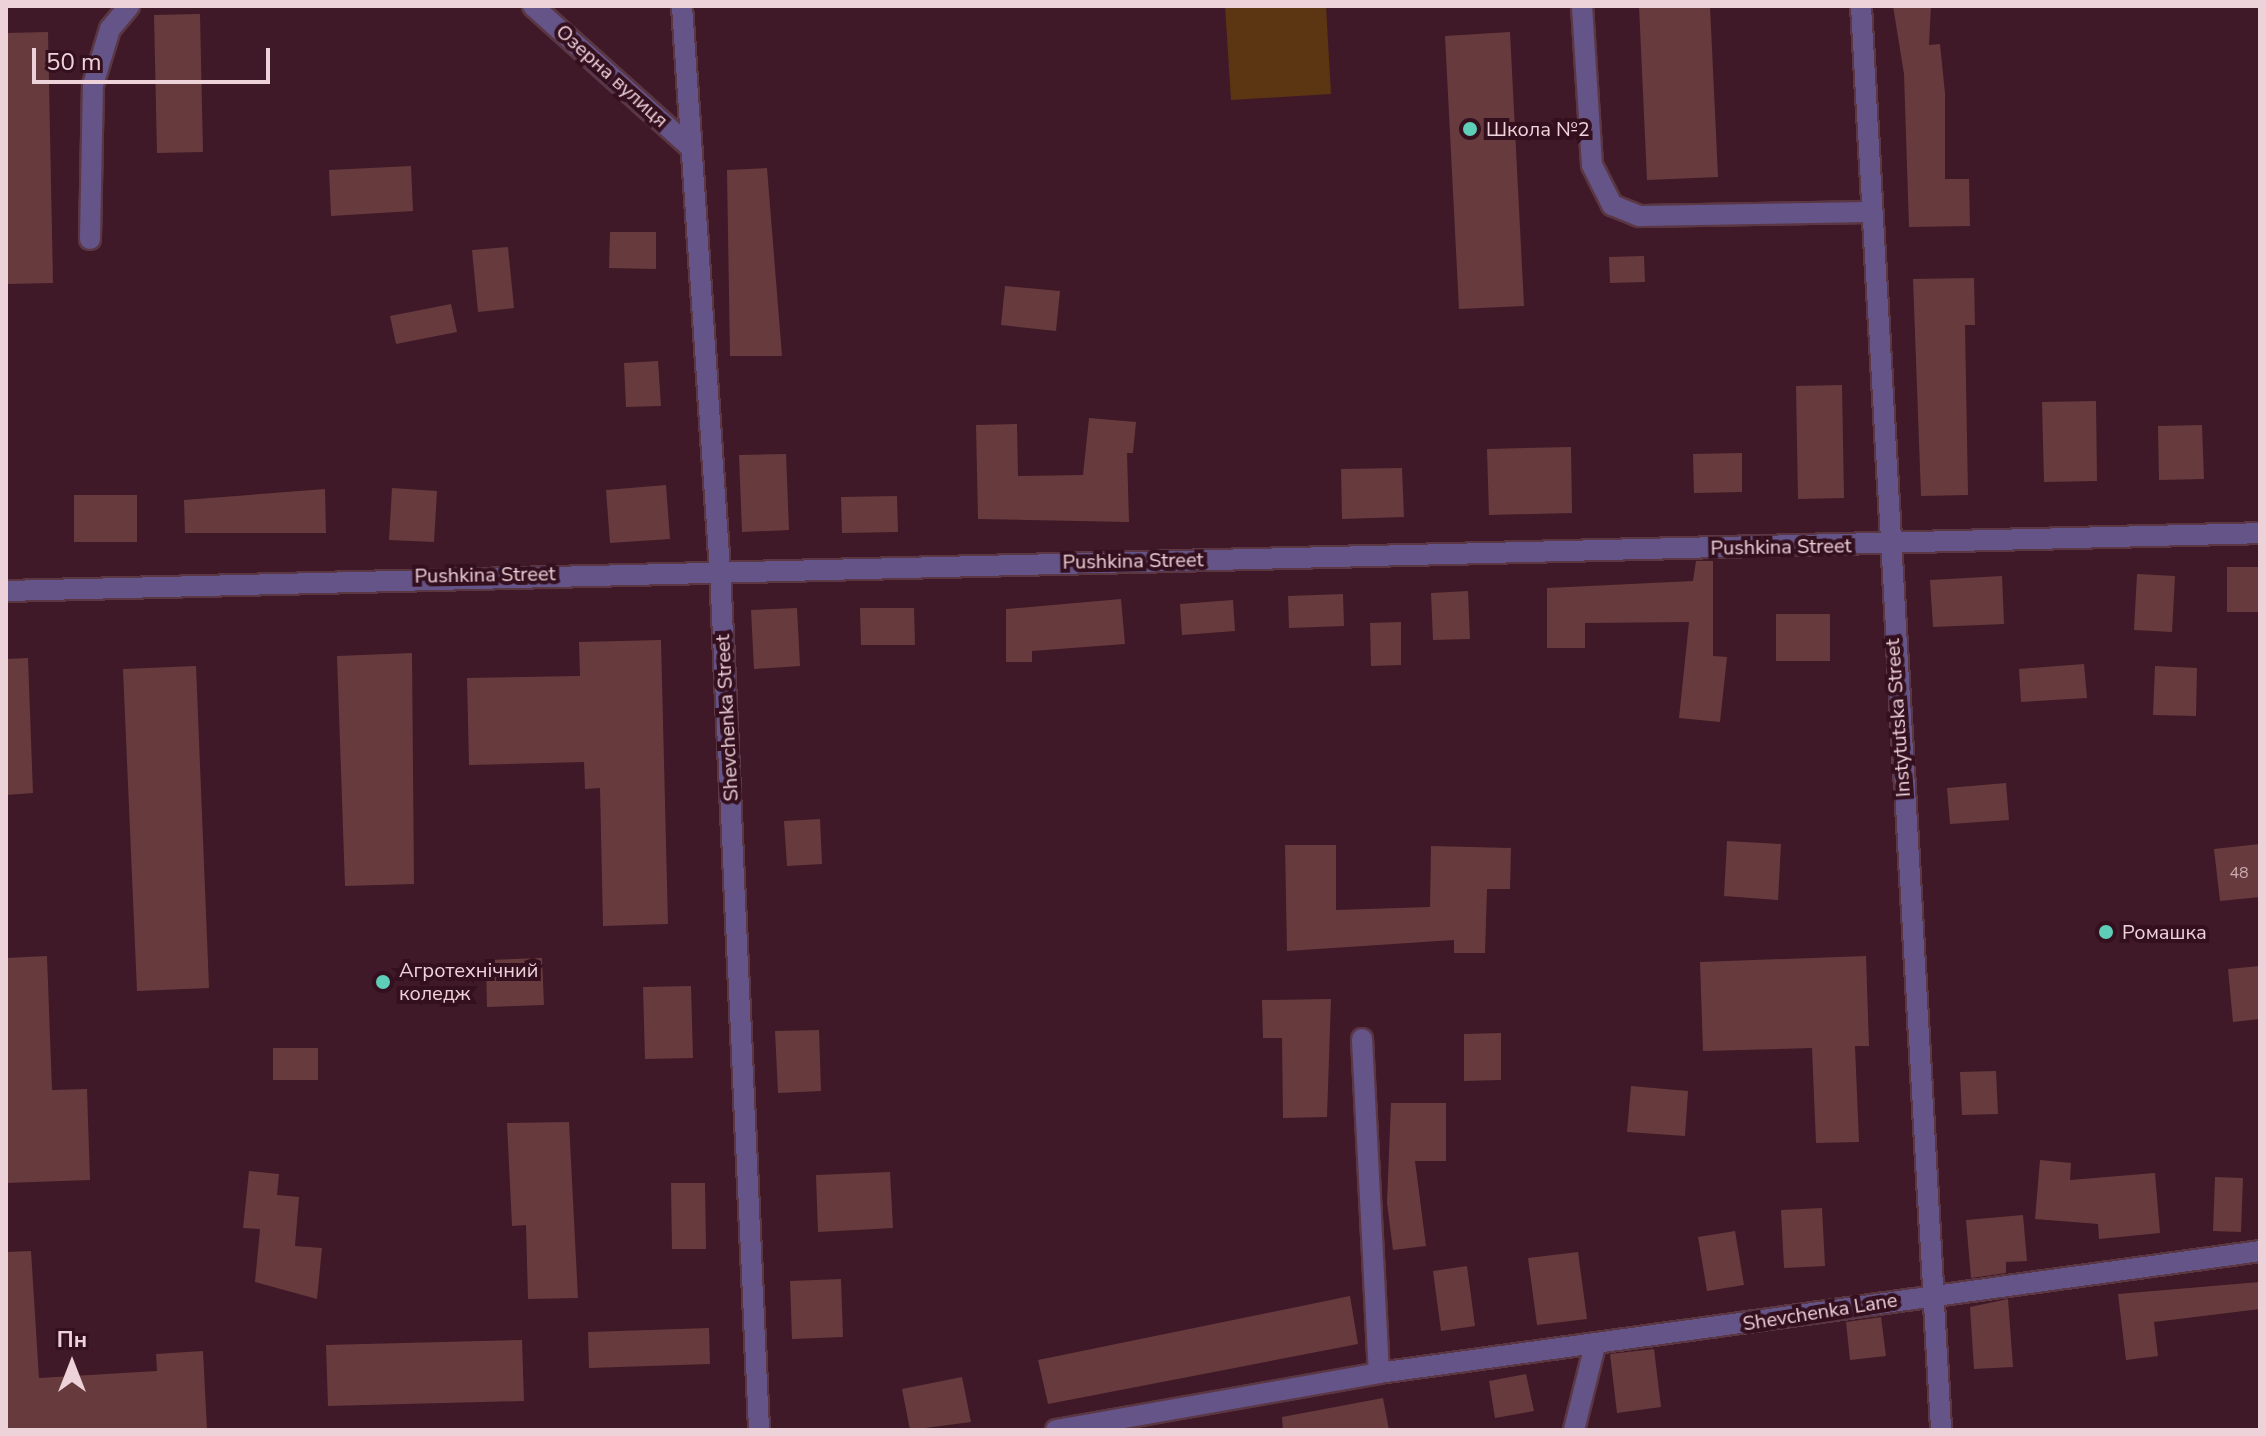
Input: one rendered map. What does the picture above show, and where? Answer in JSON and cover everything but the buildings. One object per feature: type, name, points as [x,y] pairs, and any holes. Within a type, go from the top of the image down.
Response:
[{"type":"street","points":[[90,239],[93,85],[110,29],[129,6]]},
{"type":"street","name":"Озерна вулиця","points":[[533,6],[690,147]]},
{"type":"street","name":"Shevchenka Street","points":[[682,6],[720,570],[759,1430]]},
{"type":"street","points":[[1582,6],[1592,165],[1612,205],[1639,216],[1872,212]]},
{"type":"street","name":"Instytutska Street","points":[[1861,6],[1887,545],[1941,1430]]},
{"type":"street","name":"Pushkina Street","points":[[6,591],[720,570],[1887,545],[2260,533]]},
{"type":"street","points":[[1362,1039],[1379,1373]]},
{"type":"street","name":"Shevchenka Lane","points":[[1056,1430],[1379,1373],[1594,1349],[1934,1294],[2260,1251]]},
{"type":"street","points":[[1574,1430],[1594,1349]]},
{"type":"shaded area","points":[[1225,6],[1326,6],[1331,94],[1231,100]]},
{"type":"place","name":"Школа №2","points":[[1470,129]]},
{"type":"place","name":"Ромашка","points":[[2106,932]]},
{"type":"place","name":"Агротехнічний коледж","points":[[383,982]]}]
